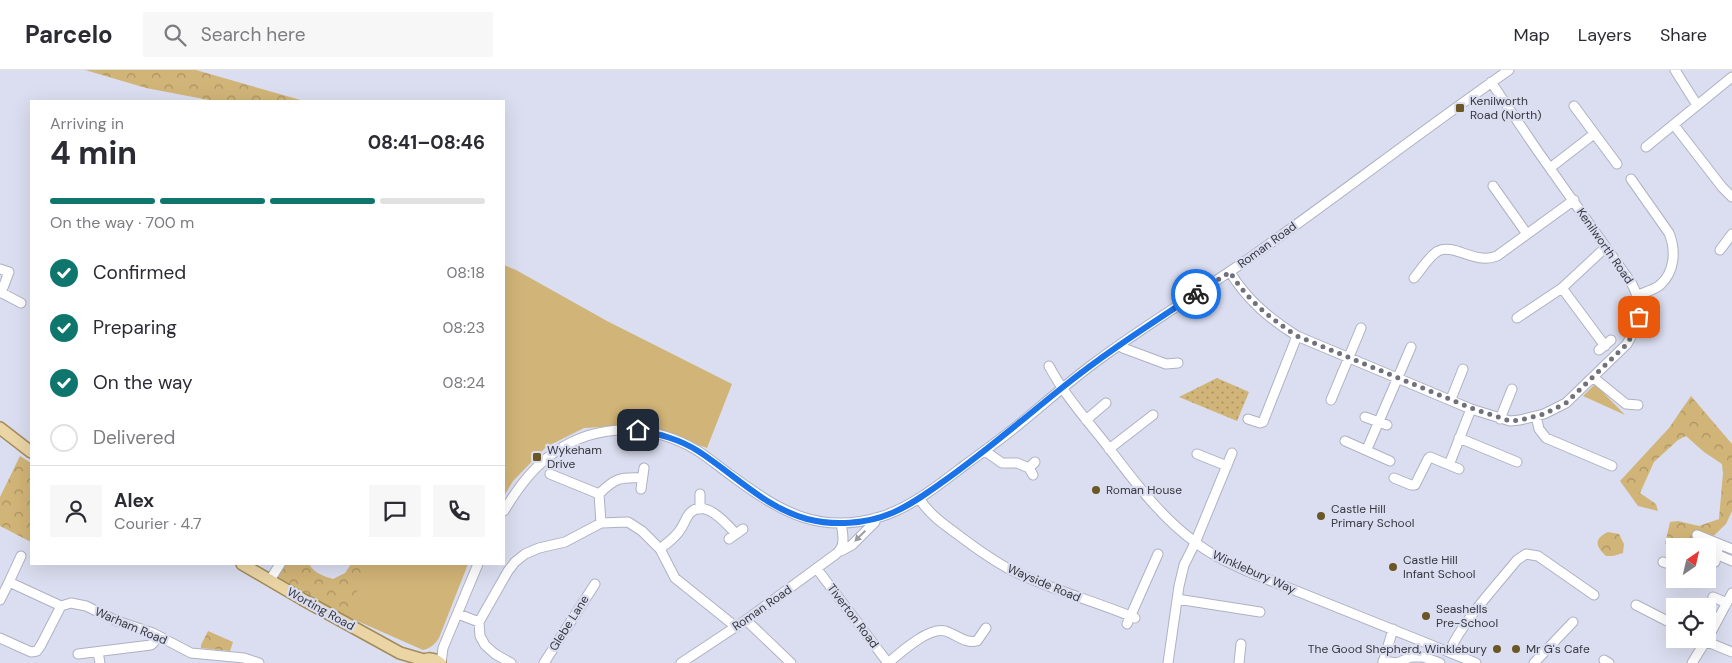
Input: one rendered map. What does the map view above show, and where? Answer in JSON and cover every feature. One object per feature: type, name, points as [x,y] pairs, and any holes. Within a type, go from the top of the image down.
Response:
[{"type":"main road","points":[[0,428],[30,451]]},
{"type":"main road","name":"Worting Road","points":[[244,565],[400,652],[432,662]]},
{"type":"main road","name":"Worting Road","points":[[400,652],[407,663]]},
{"type":"street","name":"Roman Road","points":[[505,509],[534,470],[554,452],[572,442],[595,434],[617,430],[638,430],[668,436],[698,451],[761,497],[783,510],[809,519],[841,523],[875,518],[891,513],[919,498],[985,451],[1061,388],[1120,345],[1230,272],[1509,70]]},
{"type":"street","points":[[1675,70],[1698,105]]},
{"type":"street","points":[[1646,147],[1731,79]]},
{"type":"street","name":"Kenilworth Road","points":[[1230,272],[1247,296],[1261,311],[1297,336],[1471,408],[1510,421],[1536,416],[1566,403],[1627,344],[1634,332],[1639,317],[1638,295],[1492,82]]},
{"type":"street","points":[[1574,106],[1614,160],[1619,149]]},
{"type":"street","points":[[1674,125],[1722,187],[1732,197]]},
{"type":"street","points":[[1550,168],[1594,134]]},
{"type":"street","points":[[1630,179],[1669,233],[1673,242],[1674,254],[1666,279],[1652,290],[1638,295]]},
{"type":"street","points":[[1493,186],[1528,234]]},
{"type":"street","points":[[1414,278],[1434,254],[1440,250],[1447,249],[1482,259],[1501,253],[1574,200]]},
{"type":"street","points":[[1720,250],[1732,234]]},
{"type":"street","points":[[1520,319],[1562,288],[1606,247]]},
{"type":"street","points":[[0,269],[9,272],[0,293],[21,303]]},
{"type":"street","points":[[1562,288],[1605,346]]},
{"type":"street","points":[[1331,400],[1361,328]]},
{"type":"street","points":[[1248,417],[1260,423],[1263,422],[1297,336]]},
{"type":"street","points":[[1120,345],[1166,364],[1178,363]]},
{"type":"street","points":[[1367,449],[1384,424],[1398,378],[1411,347]]},
{"type":"street","name":"Winklebury Way","points":[[1049,366],[1061,388],[1164,516],[1195,543],[1249,572],[1476,663]]},
{"type":"street","points":[[1451,400],[1463,369]]},
{"type":"street","points":[[1594,378],[1626,404],[1638,405]]},
{"type":"street","points":[[1500,419],[1512,389]]},
{"type":"street","points":[[1086,420],[1100,405]]},
{"type":"street","points":[[1449,465],[1471,408]]},
{"type":"street","points":[[1109,449],[1153,415]]},
{"type":"street","points":[[1536,416],[1539,429],[1546,438],[1612,466]]},
{"type":"street","points":[[1365,417],[1384,424]]},
{"type":"street","points":[[1460,438],[1518,462]]},
{"type":"street","points":[[1345,440],[1390,460]]},
{"type":"street","points":[[985,451],[1002,462],[1017,463],[1032,468]]},
{"type":"street","points":[[1168,663],[1184,565],[1232,453]]},
{"type":"street","points":[[1198,454],[1227,466]]},
{"type":"street","points":[[1394,478],[1415,484],[1430,457],[1459,469]]},
{"type":"street","points":[[641,489],[644,468]]},
{"type":"street","points":[[562,479],[567,470]]},
{"type":"street","points":[[550,474],[599,494]]},
{"type":"street","points":[[601,523],[599,494],[611,482],[619,479],[642,478]]},
{"type":"street","points":[[700,494],[700,509]]},
{"type":"street","name":"Wayside Road","points":[[919,498],[928,510],[950,529],[1012,571],[1131,620],[1158,554]]},
{"type":"street","points":[[660,549],[680,531],[691,513],[700,509],[713,512],[736,534]]},
{"type":"street","name":"Roman Road","points":[[681,663],[818,569],[840,550],[852,545],[875,522],[875,518]]},
{"type":"street","points":[[511,663],[495,654],[485,645],[480,636],[479,622],[508,571],[525,554],[539,548],[565,542],[601,523],[628,522],[642,531],[660,549],[675,578],[736,627]]},
{"type":"street","points":[[840,550],[843,543],[841,523]]},
{"type":"street","points":[[1698,535],[1701,538]]},
{"type":"street","points":[[1716,544],[1732,549]]},
{"type":"street","points":[[1719,544],[1716,558],[1732,561]]},
{"type":"street","points":[[1449,652],[1472,616],[1517,560],[1526,554],[1538,556],[1594,595]]},
{"type":"street","points":[[0,600],[22,556]]},
{"type":"street","points":[[270,580],[279,565]]},
{"type":"street","points":[[432,662],[443,648],[478,565]]},
{"type":"street","name":"Tiverton Road","points":[[818,569],[888,663]]},
{"type":"street","points":[[0,638],[31,652],[37,651],[60,606],[9,582]]},
{"type":"street","name":"Glebe Lane","points":[[544,663],[594,584]]},
{"type":"street","points":[[1716,620],[1732,593]]},
{"type":"street","points":[[1713,597],[1726,603]]},
{"type":"street","points":[[1177,599],[1260,612]]},
{"type":"street","name":"Warham Road","points":[[60,606],[71,603],[86,606],[117,621],[150,632],[191,653],[244,658],[260,663]]},
{"type":"street","points":[[1636,605],[1666,620]]},
{"type":"street","points":[[458,614],[479,622]]},
{"type":"street","points":[[746,620],[791,663]]},
{"type":"street","points":[[1534,663],[1573,622]]},
{"type":"street","points":[[888,663],[910,645],[934,631],[943,631],[971,643],[977,641],[986,627]]},
{"type":"street","points":[[1393,629],[1383,662],[1396,663],[1411,657],[1424,657],[1440,663]]},
{"type":"street","points":[[78,654],[151,645],[159,637]]},
{"type":"street","points":[[1239,663],[1241,644]]},
{"type":"street","points":[[1716,644],[1732,652]]},
{"type":"street","points":[[1692,663],[1700,648]]},
{"type":"street","points":[[98,652],[100,663]]},
{"type":"green space","points":[[85,70],[196,70],[301,100],[209,100],[146,88]]},
{"type":"green space","points":[[505,265],[607,321],[732,384],[707,448],[641,425],[584,428],[546,447],[513,481],[505,494]]},
{"type":"green space","points":[[1217,378],[1249,392],[1237,421],[1179,397]]},
{"type":"green space","points":[[1595,384],[1625,415],[1583,396]]},
{"type":"green space","points":[[1691,396],[1732,444],[1732,511],[1726,524],[1711,538],[1666,538],[1670,522],[1678,521],[1699,526],[1719,519],[1722,464],[1704,452],[1686,436],[1678,440],[1654,462],[1640,493],[1656,504],[1658,511],[1638,506],[1620,481],[1669,428]]},
{"type":"green space","points":[[20,456],[30,462],[30,541],[0,526],[0,497]]},
{"type":"green space","points":[[1608,532],[1619,534],[1624,544],[1623,553],[1606,556],[1600,549],[1598,540]]},
{"type":"green space","points":[[282,565],[310,565],[316,572],[333,579],[345,573],[350,565],[368,565],[363,582],[344,613],[341,614],[274,580]]},
{"type":"green space","points":[[360,565],[468,565],[439,638],[434,644],[423,650],[337,612]]},
{"type":"green space","points":[[208,631],[233,642],[230,651],[201,648]]},
{"type":"way so far","points":[[1196,294],[1230,272],[1247,296],[1261,311],[1297,336],[1471,408],[1510,421],[1544,414],[1566,403],[1588,384],[1627,344],[1634,332],[1639,317]]},
{"type":"place","name":"Kenilworth Road (North)","points":[[1460,108]]},
{"type":"place","name":"Wykeham Drive","points":[[537,457]]},
{"type":"place","name":"Roman House","points":[[1096,490]]},
{"type":"place","name":"Castle Hill Primary School","points":[[1321,516]]},
{"type":"place","name":"Castle Hill Infant School","points":[[1393,567]]},
{"type":"place","name":"Seashells Pre-School","points":[[1426,616]]},
{"type":"place","name":"The Good Shepherd, Winklebury","points":[[1497,649]]},
{"type":"place","name":"Mr G's Cafe","points":[[1516,649]]},
{"type":"route","points":[[638,430],[668,436],[698,451],[761,497],[791,514],[820,522],[841,523],[875,518],[905,506],[953,475],[1011,431],[1092,364],[1196,294]]}]
